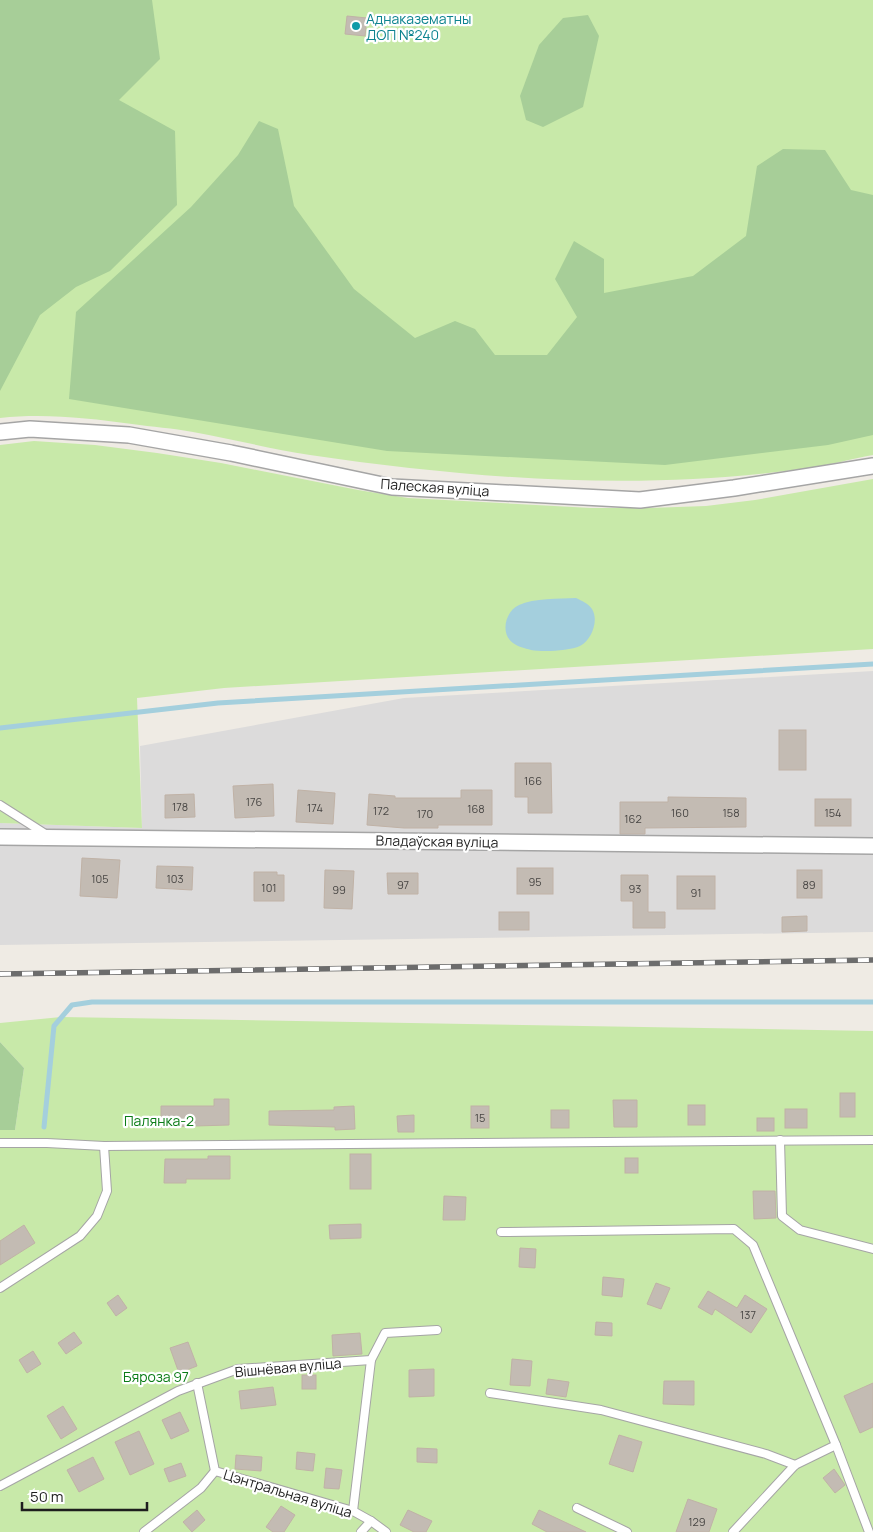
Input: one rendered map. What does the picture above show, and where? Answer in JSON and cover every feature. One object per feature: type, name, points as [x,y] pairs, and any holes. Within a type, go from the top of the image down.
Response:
[{"type":"street","name":"Палеская вуліца","points":[[0,432],[30,429],[129,435],[392,486],[640,500],[734,488],[873,466]]},
{"type":"street","name":"Владаўская вуліца","points":[[0,837],[873,846]]},
{"type":"lane","points":[[0,805],[50,837]]},
{"type":"lane","points":[[780,1140],[782,1216],[800,1230],[873,1250]]},
{"type":"lane","points":[[0,1143],[104,1146],[873,1140]]},
{"type":"lane","points":[[0,1288],[80,1236],[97,1216],[107,1191],[104,1146]]},
{"type":"lane","points":[[501,1232],[734,1229],[753,1245],[870,1532]]},
{"type":"lane","points":[[353,1512],[371,1360],[385,1333],[437,1330]]},
{"type":"lane","name":"Вішнёвая вуліца","points":[[0,1486],[178,1390],[238,1369],[371,1360]]},
{"type":"lane","name":"Цэнтральная вуліца","points":[[197,1383],[215,1471],[353,1512],[371,1521],[386,1532]]},
{"type":"lane","points":[[490,1393],[601,1410],[766,1454],[795,1465]]},
{"type":"lane","points":[[732,1532],[795,1465],[836,1445]]},
{"type":"lane","points":[[144,1532],[201,1488],[215,1471]]},
{"type":"lane","points":[[577,1508],[627,1532]]},
{"type":"lane","points":[[361,1532],[371,1521]]},
{"type":"shaded area","points":[[873,671],[873,932],[0,945],[0,823],[142,828],[140,746],[404,698]]},
{"type":"green space","points":[[0,0],[873,0],[873,455],[816,467],[746,475],[621,481],[559,480],[434,471],[295,453],[185,431],[99,420],[50,416],[0,418]]},
{"type":"green space","points":[[0,0],[152,0],[160,59],[119,100],[175,131],[177,205],[110,271],[76,287],[40,315],[0,391]]},
{"type":"green space","points":[[588,15],[599,36],[583,107],[543,127],[526,120],[520,96],[539,45],[563,18]]},
{"type":"green space","points":[[259,121],[278,129],[294,206],[354,289],[415,338],[455,321],[475,329],[495,355],[547,355],[577,317],[555,279],[574,241],[604,259],[604,293],[693,276],[746,236],[757,166],[783,149],[825,150],[851,190],[873,195],[873,435],[828,445],[665,465],[387,451],[69,399],[76,312],[191,207],[238,155]]},
{"type":"green space","points":[[34,441],[95,445],[157,453],[408,498],[591,508],[706,506],[755,500],[873,479],[873,649],[224,688],[137,698],[142,828],[0,823],[0,445]]},
{"type":"green space","name":"Бяроза 97","points":[[61,1017],[873,1031],[873,1532],[0,1532],[0,1130],[15,1130],[24,1068],[0,1042],[0,1023]]},
{"type":"green space","points":[[0,1042],[24,1068],[15,1130],[0,1130]]},
{"type":"water","points":[[576,598],[585,602],[592,609],[595,619],[591,635],[580,646],[563,650],[536,651],[517,646],[506,634],[506,623],[510,612],[519,605],[539,600]]},
{"type":"building","name":"Аднаказематны ДОП №240","points":[[347,16],[367,18],[365,36],[345,34]]},
{"type":"building","points":[[779,730],[806,730],[806,770],[779,770]]},
{"type":"building","points":[[515,763],[551,763],[552,813],[528,813],[528,797],[515,797]]},
{"type":"building","points":[[273,784],[274,816],[235,818],[233,786]]},
{"type":"building","points":[[298,790],[335,793],[333,824],[296,822]]},
{"type":"building","points":[[461,790],[492,790],[492,825],[438,825],[438,828],[404,828],[367,825],[369,794],[395,796],[395,798],[461,798]]},
{"type":"building","points":[[194,794],[195,817],[165,818],[165,795]]},
{"type":"building","points":[[668,797],[746,798],[746,827],[645,828],[645,834],[620,834],[620,802],[668,802]]},
{"type":"building","points":[[815,799],[851,799],[851,826],[815,826]]},
{"type":"building","points":[[82,858],[120,860],[117,898],[80,896]]},
{"type":"building","points":[[157,866],[193,867],[192,890],[156,888]]},
{"type":"building","points":[[517,868],[553,868],[553,894],[517,894]]},
{"type":"building","points":[[325,870],[354,871],[352,909],[324,908]]},
{"type":"building","points":[[797,870],[822,870],[822,898],[797,898]]},
{"type":"building","points":[[254,872],[277,872],[277,875],[284,875],[284,901],[254,901]]},
{"type":"building","points":[[387,873],[418,873],[418,894],[388,894]]},
{"type":"building","points":[[621,875],[648,875],[648,912],[665,912],[665,928],[633,928],[633,901],[621,901]]},
{"type":"building","points":[[677,876],[715,876],[715,909],[677,909]]},
{"type":"building","points":[[499,912],[529,912],[529,930],[499,930]]},
{"type":"building","points":[[807,916],[807,931],[782,932],[782,917]]},
{"type":"building","points":[[840,1093],[855,1093],[855,1117],[840,1117]]},
{"type":"building","points":[[214,1099],[229,1099],[229,1125],[161,1127],[161,1106],[214,1106]]},
{"type":"building","points":[[613,1100],[637,1100],[637,1127],[614,1127]]},
{"type":"building","points":[[688,1105],[705,1105],[705,1125],[688,1125]]},
{"type":"building","points":[[354,1106],[355,1129],[335,1130],[335,1127],[269,1125],[269,1111],[334,1110],[334,1107]]},
{"type":"building","points":[[471,1106],[489,1106],[489,1128],[471,1128]]},
{"type":"building","points":[[785,1109],[807,1109],[807,1128],[785,1128]]},
{"type":"building","points":[[551,1110],[569,1110],[569,1128],[551,1128]]},
{"type":"building","points":[[414,1115],[414,1132],[398,1132],[397,1116]]},
{"type":"building","points":[[757,1118],[774,1118],[774,1131],[757,1131]]},
{"type":"building","points":[[350,1154],[371,1154],[371,1189],[350,1189]]},
{"type":"building","points":[[208,1156],[230,1156],[230,1179],[186,1179],[186,1183],[164,1183],[165,1159],[208,1159]]},
{"type":"building","points":[[625,1158],[638,1158],[638,1173],[625,1173]]},
{"type":"building","points":[[753,1191],[775,1191],[776,1218],[754,1219]]},
{"type":"building","points":[[444,1196],[466,1197],[465,1220],[443,1220]]},
{"type":"building","points":[[361,1224],[361,1238],[330,1239],[329,1225]]},
{"type":"building","points":[[24,1225],[35,1243],[0,1265],[0,1241]]},
{"type":"building","points":[[520,1248],[536,1249],[535,1268],[519,1267]]},
{"type":"building","points":[[603,1277],[624,1279],[622,1297],[602,1295]]},
{"type":"building","points":[[656,1283],[670,1288],[661,1309],[647,1304]]},
{"type":"building","points":[[708,1291],[737,1308],[745,1295],[767,1309],[751,1333],[715,1309],[712,1315],[698,1307]]},
{"type":"building","points":[[118,1295],[127,1308],[116,1316],[107,1303]]},
{"type":"building","points":[[596,1322],[612,1323],[612,1336],[595,1335]]},
{"type":"building","points":[[74,1332],[82,1343],[66,1354],[58,1343]]},
{"type":"building","points":[[360,1333],[362,1354],[333,1356],[332,1335]]},
{"type":"building","points":[[188,1342],[197,1366],[179,1373],[170,1348]]},
{"type":"building","points":[[33,1351],[41,1364],[27,1373],[19,1360]]},
{"type":"building","points":[[512,1359],[532,1361],[530,1386],[510,1385]]},
{"type":"building","points":[[434,1369],[434,1396],[409,1397],[409,1370]]},
{"type":"building","points":[[302,1375],[316,1375],[316,1389],[302,1389]]},
{"type":"building","points":[[548,1379],[569,1382],[566,1397],[546,1394]]},
{"type":"building","points":[[664,1381],[694,1381],[694,1405],[663,1404]]},
{"type":"building","points":[[873,1383],[873,1427],[860,1433],[844,1396]]},
{"type":"building","points":[[273,1387],[276,1405],[241,1409],[239,1391]]},
{"type":"building","points":[[63,1406],[77,1429],[61,1439],[47,1416]]},
{"type":"building","points":[[180,1412],[189,1431],[171,1439],[162,1420]]},
{"type":"building","points":[[139,1431],[154,1464],[130,1475],[115,1442]]},
{"type":"building","points":[[619,1435],[642,1442],[633,1472],[609,1464]]},
{"type":"building","points":[[417,1448],[437,1449],[437,1463],[417,1462]]},
{"type":"building","points":[[297,1452],[315,1454],[313,1471],[296,1469]]},
{"type":"building","points":[[236,1455],[262,1457],[261,1471],[235,1469]]},
{"type":"building","points":[[93,1457],[104,1479],[79,1492],[67,1470]]},
{"type":"building","points":[[181,1463],[186,1476],[169,1482],[164,1469]]},
{"type":"building","points":[[326,1468],[342,1470],[339,1489],[324,1488]]},
{"type":"building","points":[[834,1469],[845,1485],[835,1493],[823,1478]]},
{"type":"building","points":[[688,1499],[717,1509],[709,1532],[676,1532]]},
{"type":"building","points":[[281,1506],[295,1515],[284,1532],[273,1532],[266,1527]]},
{"type":"building","points":[[197,1510],[205,1520],[192,1532],[183,1522]]},
{"type":"building","points":[[408,1510],[432,1521],[426,1532],[414,1532],[400,1525]]},
{"type":"building","points":[[539,1510],[586,1532],[547,1532],[532,1524]]},
{"type":"waterway","points":[[0,728],[218,703],[873,664]]},
{"type":"waterway","points":[[44,1127],[54,1026],[72,1005],[92,1002],[873,1002]]},
{"type":"railway","points":[[0,974],[873,960]]},
{"type":"place","name":"Аднаказематны ДОП №240","points":[[356,26]]},
{"type":"park label","name":"Палянка-2","points":[[159,1120]]}]
